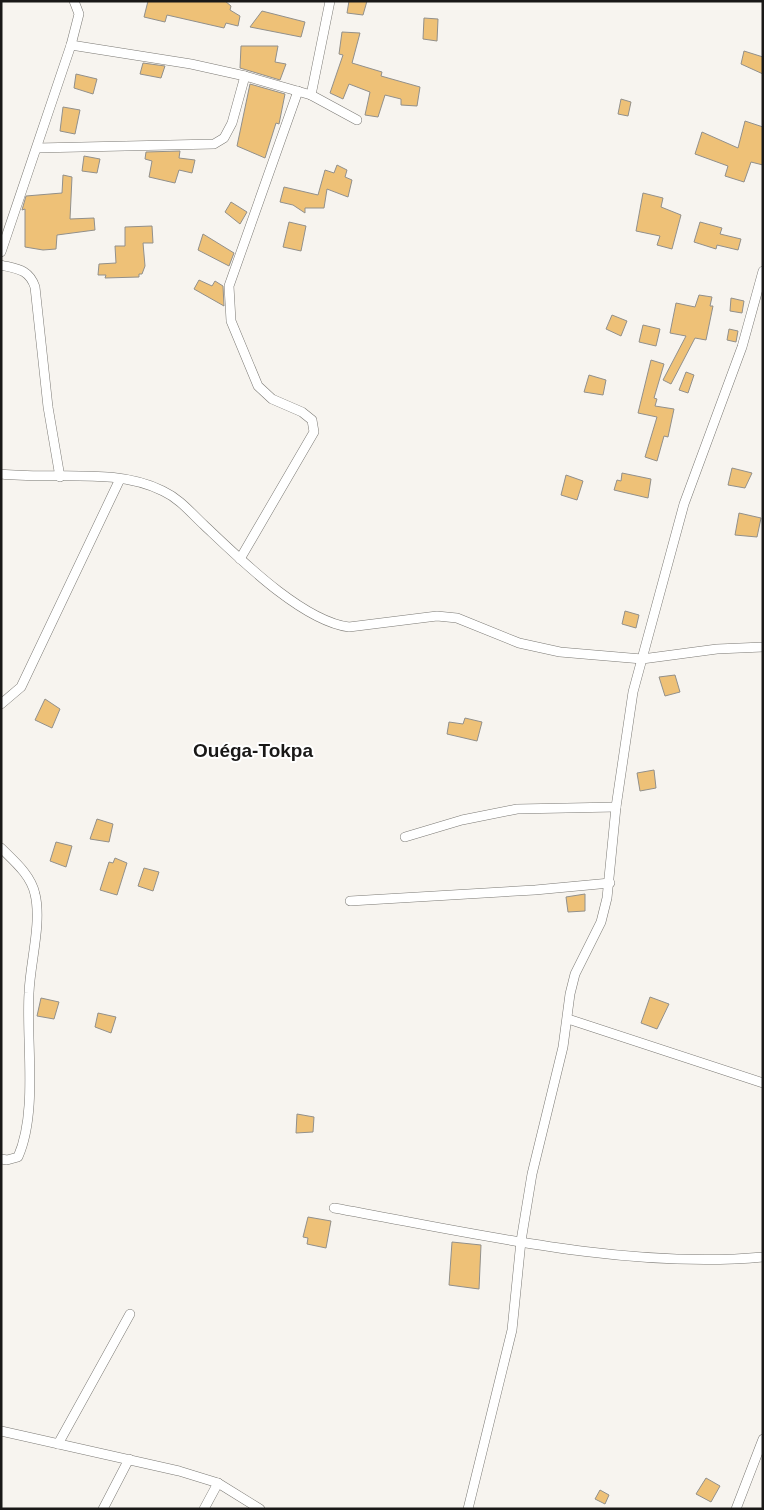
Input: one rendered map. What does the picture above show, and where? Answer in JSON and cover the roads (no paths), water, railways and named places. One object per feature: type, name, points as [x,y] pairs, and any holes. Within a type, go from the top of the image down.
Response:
[{"type":"street","points":[[1,252],[71,45],[79,14],[74,1]]},
{"type":"street","points":[[312,95],[330,1]]},
{"type":"street","points":[[71,45],[192,64],[245,76],[312,95],[357,120]]},
{"type":"street","points":[[37,148],[214,144],[224,138],[232,123],[245,76]]},
{"type":"street","points":[[240,559],[314,432],[312,420],[302,412],[272,399],[258,386],[231,321],[228,302],[228,286],[298,91]]},
{"type":"street","points":[[1,265],[24,270],[32,278],[35,287],[48,407],[60,477]]},
{"type":"street","points":[[468,1509],[512,1330],[521,1242],[532,1174],[568,1019],[575,974],[601,922],[610,882],[616,807],[633,692],[684,504],[739,356],[763,271]]},
{"type":"street","points":[[1,474],[120,479],[148,485],[172,496],[240,559],[305,611],[335,625],[349,627],[437,616],[457,618],[519,643],[560,652],[642,659],[717,649],[763,647]]},
{"type":"street","points":[[1,704],[21,687],[120,479]]},
{"type":"street","points":[[405,837],[462,820],[517,809],[616,807]]},
{"type":"street","points":[[1,848],[25,874],[35,892],[37,913],[28,1013],[29,1102],[23,1146],[18,1156],[7,1160],[1,1159]]},
{"type":"street","points":[[350,901],[536,890],[610,882]]},
{"type":"street","points":[[568,1019],[763,1083]]},
{"type":"street","points":[[334,1208],[521,1242],[664,1258],[763,1257]]},
{"type":"street","points":[[58,1444],[130,1314]]},
{"type":"street","points":[[1,1431],[179,1471],[218,1483],[260,1509]]},
{"type":"street","points":[[736,1509],[763,1439]]},
{"type":"street","points":[[103,1509],[129,1459]]},
{"type":"street","points":[[204,1509],[218,1483]]},
{"type":"district","name":"Ouéga-Tokpa","points":[[253,750]]}]
